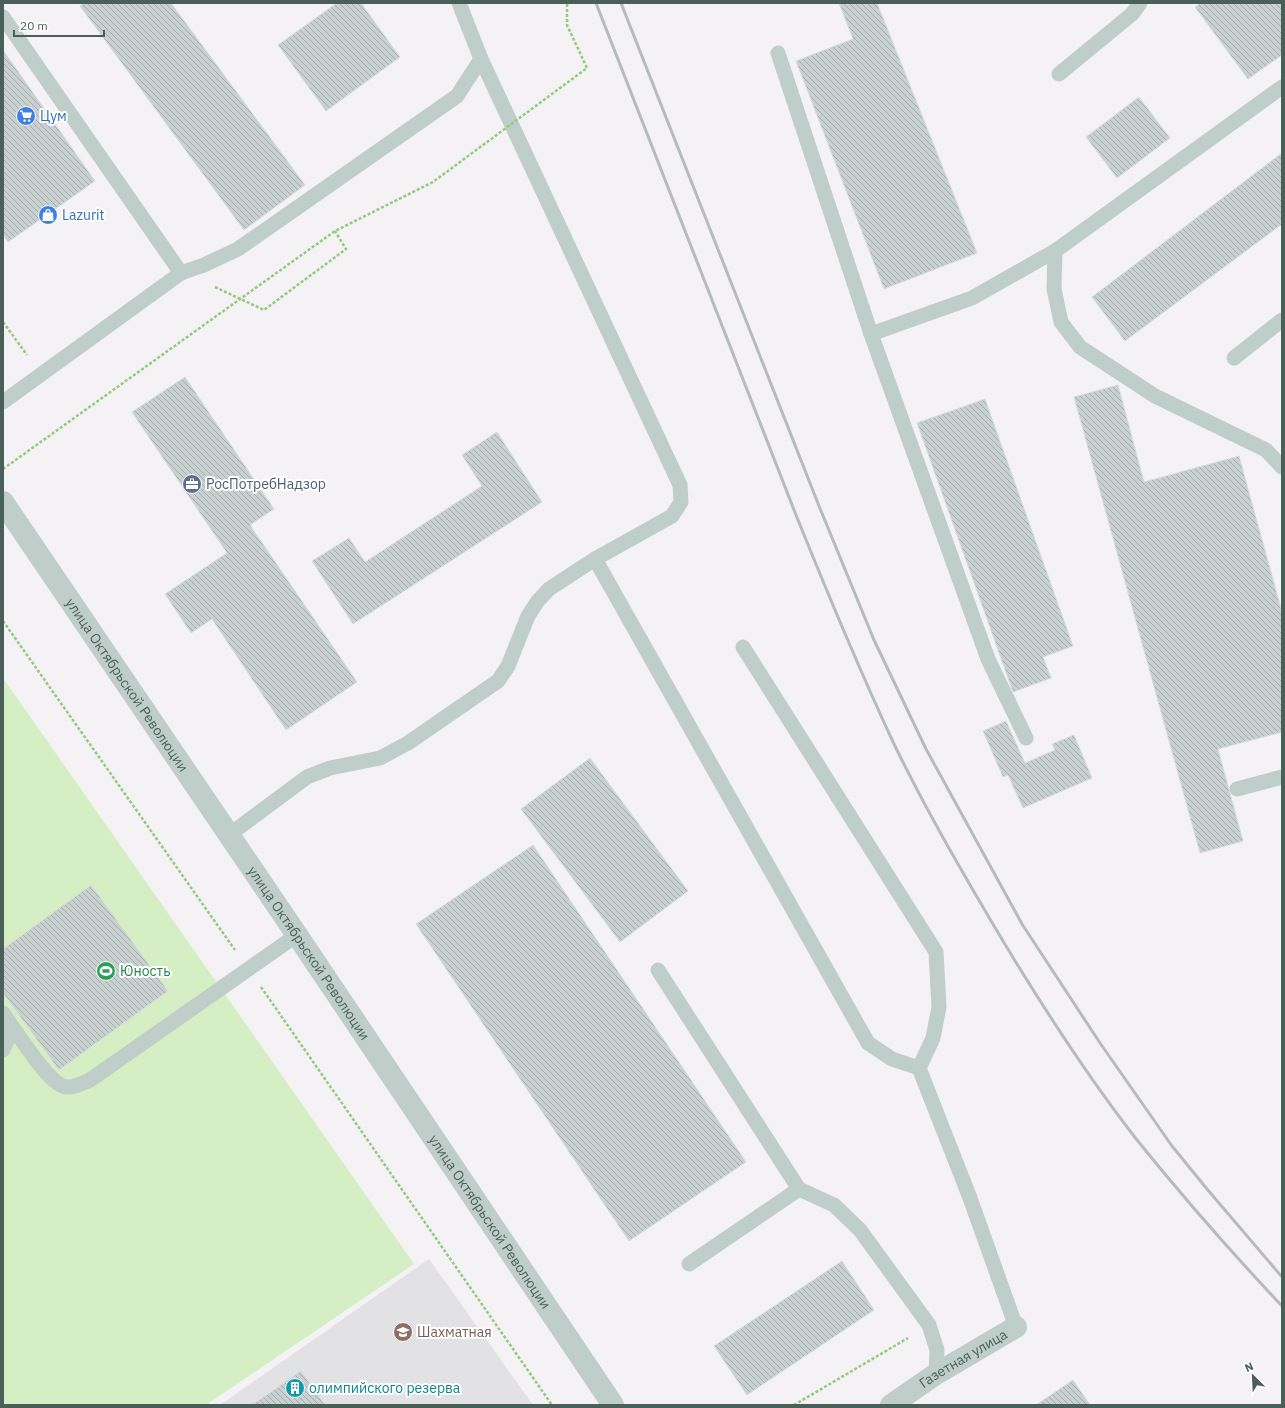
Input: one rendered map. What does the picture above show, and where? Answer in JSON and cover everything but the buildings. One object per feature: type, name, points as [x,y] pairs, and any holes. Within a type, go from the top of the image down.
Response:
[{"type":"street","name":"улица Октябрьской Революции","points":[[3,502],[297,935],[613,1405]]},
{"type":"street","name":"Газетная улица","points":[[891,1405],[936,1374],[1016,1327]]},
{"type":"lane","points":[[229,835],[307,777],[330,768],[380,758],[408,742],[498,681],[508,666],[528,616],[537,602],[549,589],[595,559],[672,516],[681,502],[680,485],[481,59],[459,3]]},
{"type":"lane","points":[[1059,74],[1132,14],[1140,3]]},
{"type":"lane","points":[[3,16],[181,274]]},
{"type":"lane","points":[[778,53],[871,334],[988,659],[1026,738]]},
{"type":"lane","points":[[3,402],[181,274],[238,249],[457,96],[481,59]]},
{"type":"lane","points":[[871,334],[972,298],[1055,251],[1282,87]]},
{"type":"lane","points":[[1055,251],[1054,289],[1061,322],[1080,346],[1155,396],[1266,450],[1282,467]]},
{"type":"lane","points":[[1234,358],[1282,320]]},
{"type":"lane","points":[[595,559],[868,1043],[892,1060],[919,1068]]},
{"type":"lane","points":[[743,647],[936,952],[939,1007],[933,1038],[919,1068],[970,1198],[1016,1327]]},
{"type":"lane","points":[[1237,789],[1282,777]]},
{"type":"lane","points":[[3,1013],[48,1076],[56,1083],[66,1087],[77,1086],[90,1080],[297,935]]},
{"type":"lane","points":[[658,970],[799,1189],[834,1205],[860,1230],[929,1325],[937,1350],[936,1374]]},
{"type":"lane","points":[[3,1050],[13,1028]]},
{"type":"lane","points":[[689,1264],[799,1189]]},
{"type":"path","points":[[3,469],[335,231],[432,182],[587,68],[568,25],[567,3]]},
{"type":"path","points":[[264,310],[346,249],[335,231]]},
{"type":"path","points":[[3,621],[552,1405]]},
{"type":"path","points":[[794,1405],[929,1325]]},
{"type":"shaded area","name":"Шахматная","points":[[429,1259],[533,1405],[220,1405]]},
{"type":"green space","name":"Юность","points":[[3,678],[414,1264],[206,1405],[3,1405]]},
{"type":"railway","points":[[596,3],[819,573],[881,716],[933,819],[989,917],[1050,1017],[1101,1092],[1172,1183],[1282,1306]]},
{"type":"railway","points":[[621,3],[819,506],[874,640],[926,749],[1022,924],[1100,1043],[1172,1146],[1282,1277]]},
{"type":"place","name":"Цум","points":[[26,116]]},
{"type":"place","name":"Lazurit","points":[[48,215]]},
{"type":"place","name":"РосПотребНадзор","points":[[192,484]]},
{"type":"place","name":"Юность","points":[[106,971]]},
{"type":"place","name":"Шахматная","points":[[403,1332]]},
{"type":"place","name":"олимпийского резерва","points":[[295,1388]]}]
